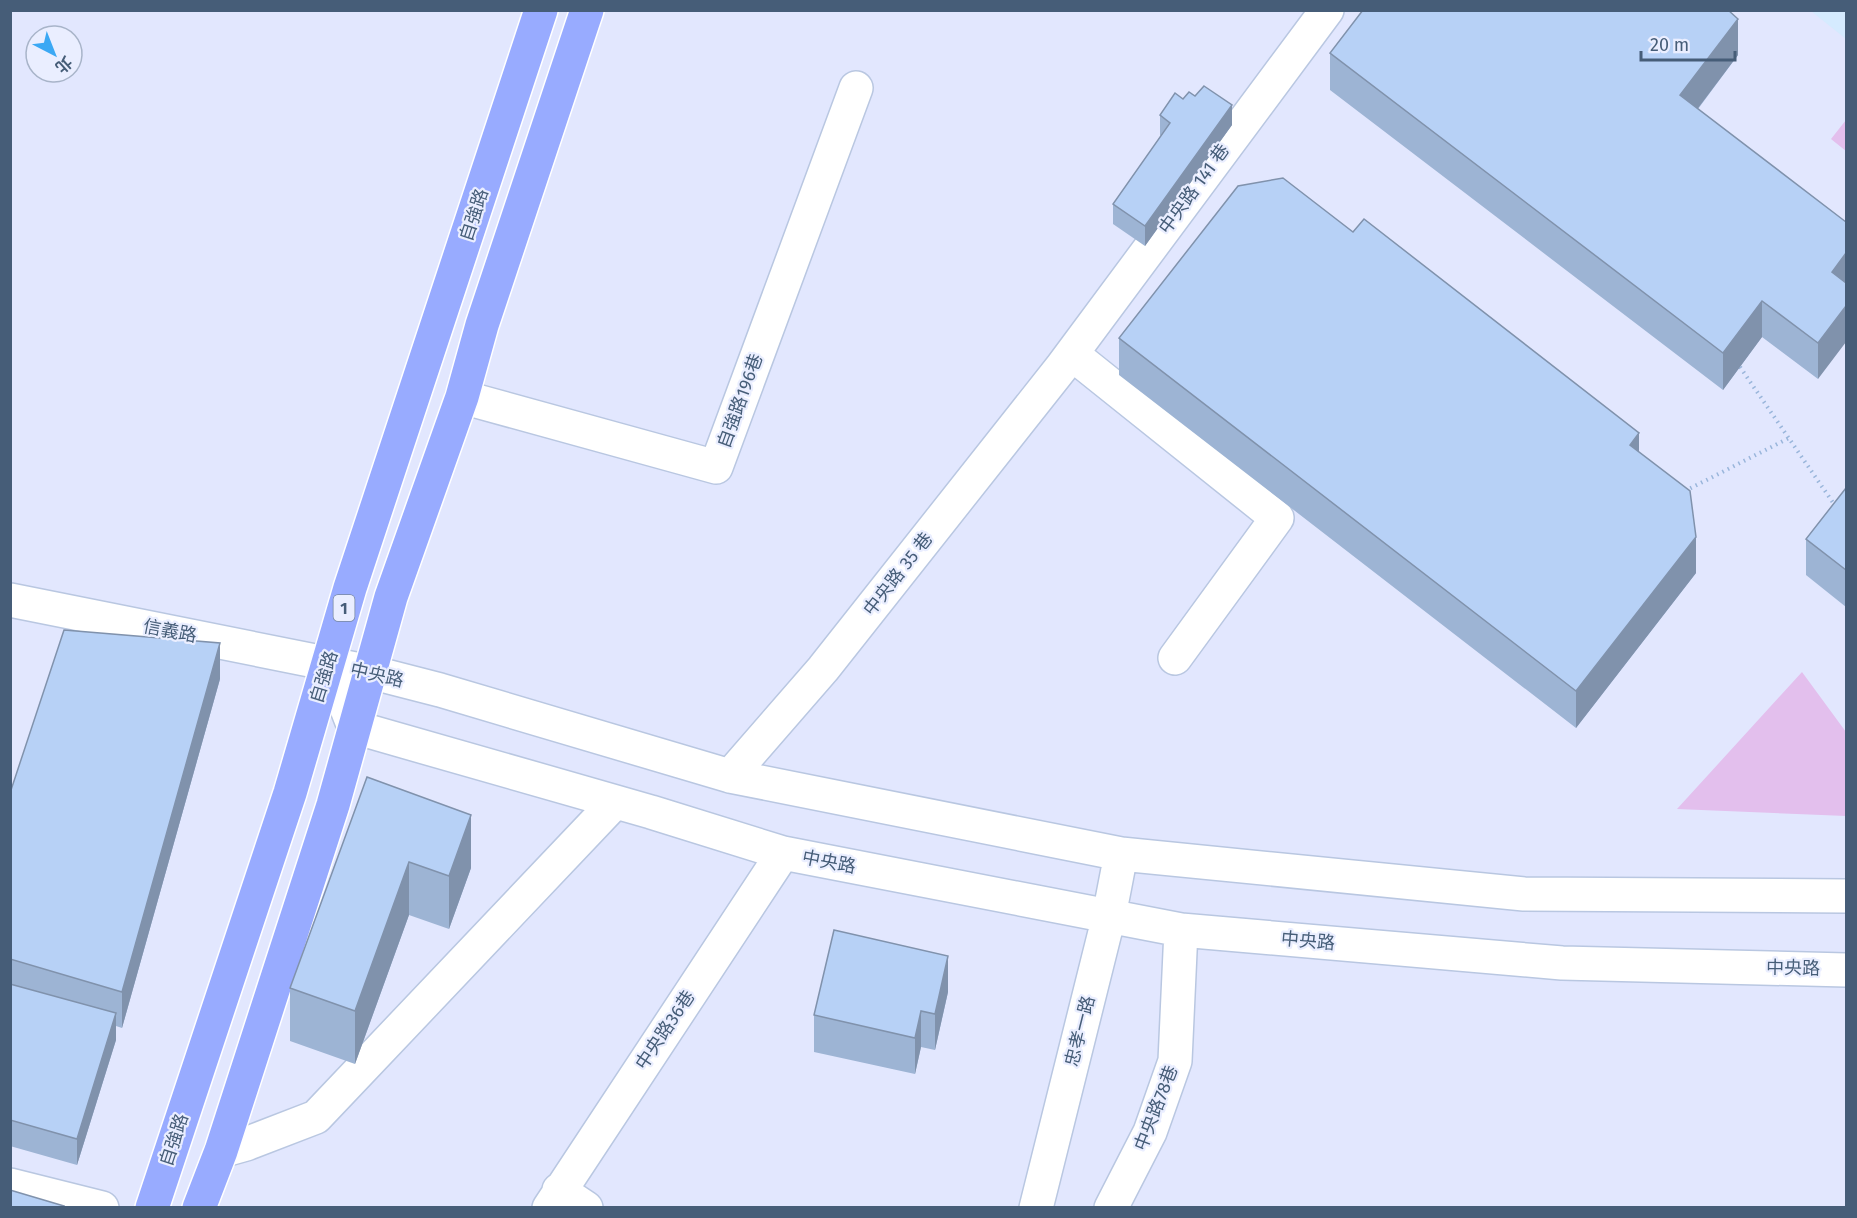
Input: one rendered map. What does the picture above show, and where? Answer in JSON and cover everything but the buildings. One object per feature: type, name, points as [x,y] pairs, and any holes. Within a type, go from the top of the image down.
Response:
[{"type":"main road","name":"自強路","points":[[152,1208],[286,804],[350,588],[541,10]]},
{"type":"main road","points":[[199,1208],[221,1151],[333,805],[391,597],[462,397],[482,325],[586,10]]},
{"type":"main road","points":[[442,313],[482,325]]},
{"type":"street","name":"中央路 141 巷","points":[[1067,361],[1327,10]]},
{"type":"street","name":"自強路196巷","points":[[462,397],[716,468],[856,88]]},
{"type":"street","points":[[1067,361],[1277,518],[1175,658]]},
{"type":"street","name":"中央路 35 巷","points":[[730,776],[823,669],[1067,361]]},
{"type":"street","name":"信義路","points":[[10,600],[329,663]]},
{"type":"street","name":"中央路","points":[[329,663],[440,690],[730,776],[1121,854],[1524,894],[1846,896]]},
{"type":"street","name":"中央路","points":[[329,663],[354,727],[783,853],[1181,930],[1562,963],[1846,970]]},
{"type":"street","points":[[221,1151],[246,1144],[316,1117],[615,802]]},
{"type":"street","name":"中央路36巷","points":[[554,1199],[783,853]]},
{"type":"street","name":"忠孝一路","points":[[1036,1208],[1109,916],[1121,854]]},
{"type":"street","name":"中央路78巷","points":[[1111,1208],[1150,1132],[1175,1061],[1181,930]]},
{"type":"street","points":[[10,1185],[102,1208]]},
{"type":"street","points":[[554,1199],[586,1208]]},
{"type":"path","points":[[1740,367],[1840,513]]},
{"type":"path","points":[[1680,494],[1789,438]]},
{"type":"shaded area","points":[[1811,11],[1846,11],[1846,39]]},
{"type":"shaded area","points":[[1846,120],[1846,151],[1831,139]]},
{"type":"shaded area","points":[[1802,672],[1846,732],[1846,816],[1677,809]]}]
